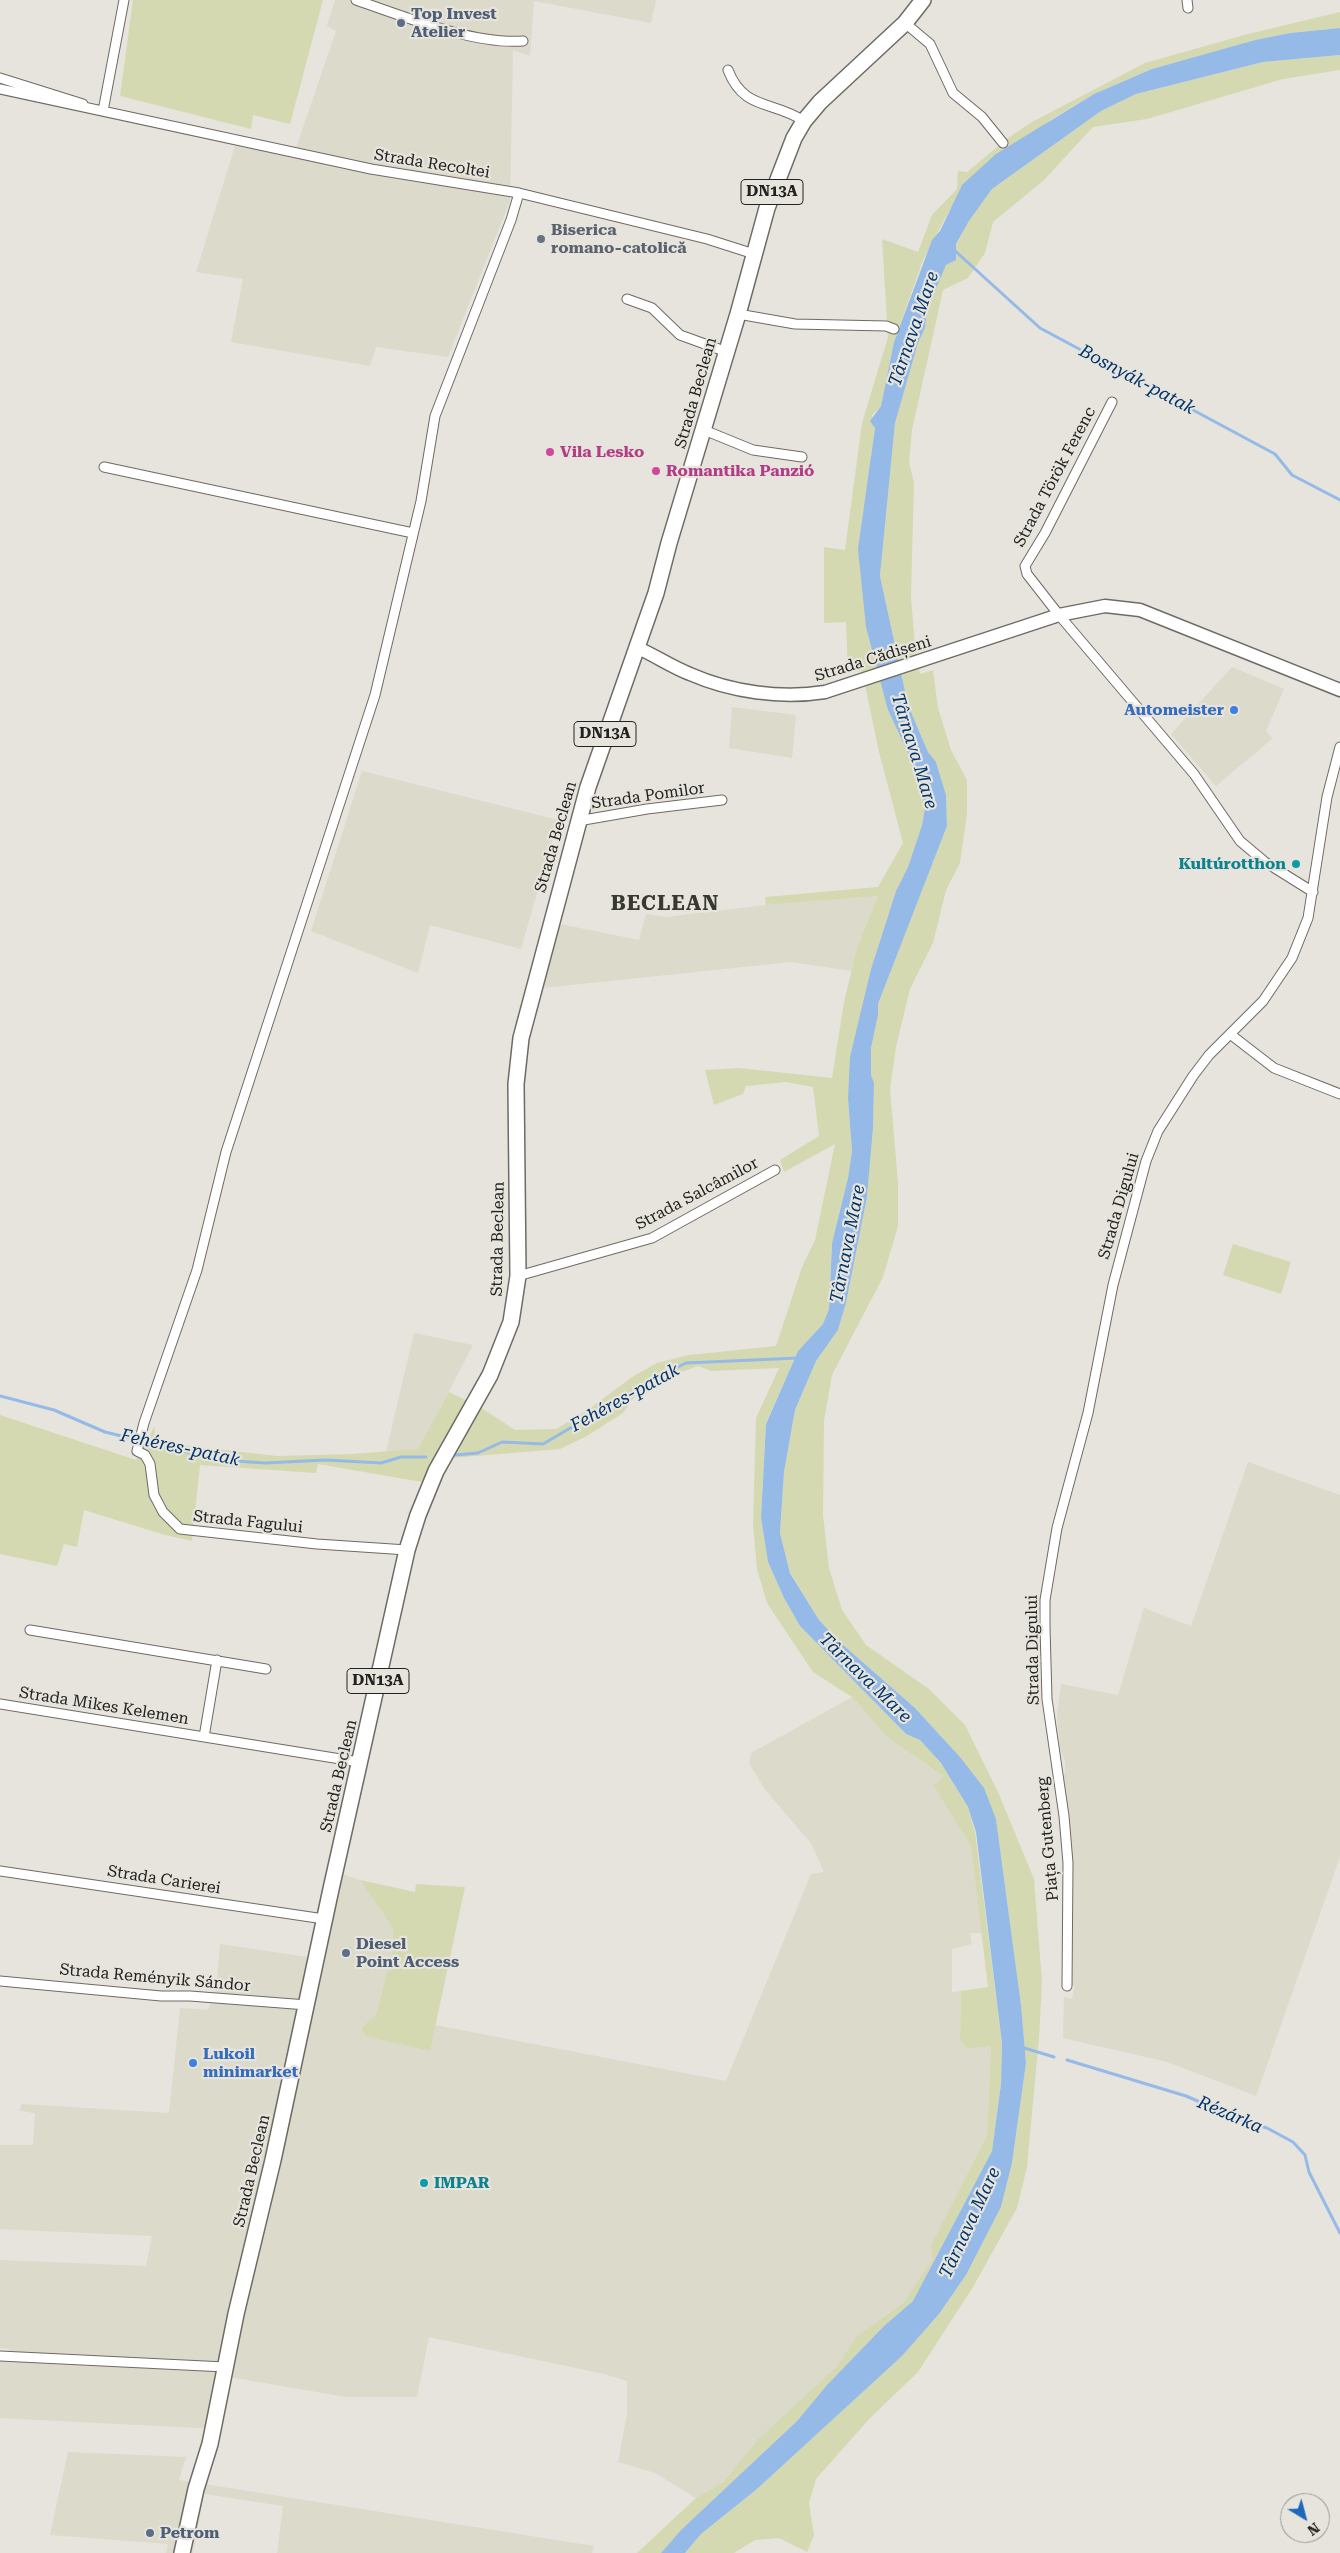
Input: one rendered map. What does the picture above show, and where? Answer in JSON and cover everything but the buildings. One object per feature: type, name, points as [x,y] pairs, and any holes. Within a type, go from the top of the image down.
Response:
[{"type":"main road","name":"Strada Beclean","points":[[182,2553],[196,2489],[210,2444],[225,2367],[407,1550],[418,1515],[436,1471],[501,1352],[511,1322],[518,1276],[516,1130],[518,1054],[539,964],[578,822],[610,720],[638,648],[727,352],[766,208],[782,167],[804,122],[820,102],[905,23],[923,0]]},
{"type":"main road","name":"Strada Cădișeni","points":[[638,648],[690,674],[768,694],[796,695],[825,692],[916,664],[1058,615],[1106,606],[1140,610],[1340,690]]},
{"type":"street","points":[[99,110],[124,0]]},
{"type":"street","points":[[356,0],[402,17],[488,40],[523,41]]},
{"type":"street","points":[[905,23],[930,44],[954,93],[982,117],[1003,143]]},
{"type":"street","points":[[728,70],[734,86],[742,94],[754,101],[791,113],[804,122]]},
{"type":"street","points":[[0,78],[64,97],[99,110]]},
{"type":"street","points":[[0,89],[78,108],[99,110]]},
{"type":"street","name":"Strada Recoltei","points":[[99,110],[371,169],[519,193],[707,239],[754,254]]},
{"type":"street","points":[[104,467],[413,533],[435,416],[452,367],[511,220],[519,193]]},
{"type":"street","points":[[627,298],[652,308],[680,335],[727,352]]},
{"type":"street","points":[[738,314],[795,324],[886,326],[894,329]]},
{"type":"street","name":"Strada Török Ferenc","points":[[1058,615],[1027,574],[1025,566],[1045,533],[1112,402]]},
{"type":"street","points":[[704,430],[753,450],[802,457]]},
{"type":"street","name":"Strada Fagului","points":[[407,1550],[317,1544],[180,1529],[163,1512],[154,1495],[150,1464],[145,1455],[137,1450],[197,1270],[226,1152],[367,723],[413,533]]},
{"type":"street","points":[[1058,615],[1194,774],[1240,841],[1265,862],[1313,892]]},
{"type":"street","name":"Strada Digului","points":[[1050,1719],[1047,1699],[1045,1600],[1057,1528],[1088,1413],[1128,1222],[1146,1161],[1158,1131],[1193,1076],[1230,1034],[1263,1001],[1285,971],[1303,933],[1313,892],[1327,797],[1340,747]]},
{"type":"street","name":"Strada Pomilor","points":[[578,822],[722,800]]},
{"type":"street","points":[[1230,1034],[1274,1068],[1340,1094]]},
{"type":"street","name":"Strada Salcâmilor","points":[[518,1276],[652,1238],[774,1170]]},
{"type":"street","points":[[30,1630],[266,1669]]},
{"type":"street","name":"Strada Mikes Kelemen","points":[[204,1737],[216,1660]]},
{"type":"street","name":"Strada Mikes Kelemen","points":[[0,1704],[359,1762]]},
{"type":"street","name":"Piața Gutenberg","points":[[1050,1719],[1064,1816],[1068,1863],[1067,1986]]},
{"type":"street","name":"Strada Carierei","points":[[0,1871],[324,1920]]},
{"type":"street","name":"Strada Reményik Sándor","points":[[0,1981],[160,1996],[190,1996],[307,2005]]},
{"type":"street","points":[[0,2356],[225,2367]]},
{"type":"shaded area","points":[[335,0],[656,0],[651,23],[534,1],[530,56],[513,50],[510,201],[448,357],[376,347],[370,366],[231,342],[243,279],[196,272],[235,146],[293,157],[336,31],[327,26]]},
{"type":"shaded area","name":"Automeister","points":[[1232,667],[1284,689],[1266,731],[1273,738],[1216,786],[1171,734]]},
{"type":"shaded area","points":[[732,707],[796,715],[792,758],[729,748]]},
{"type":"shaded area","points":[[362,771],[558,820],[521,949],[430,925],[418,973],[311,931]]},
{"type":"shaded area","points":[[878,896],[857,948],[852,971],[791,962],[543,988],[560,924],[639,940],[646,914],[666,917],[766,905]]},
{"type":"shaded area","points":[[414,1333],[473,1345],[419,1449],[386,1452]]},
{"type":"shaded area","points":[[1248,1462],[1340,1495],[1340,1857],[1256,2096],[1167,2062],[1063,2038],[1064,1997],[1072,1999],[1075,1986],[1071,1985],[1073,1896],[1068,1894],[1060,1777],[1065,1774],[1065,1760],[1060,1750],[1057,1716],[1061,1684],[1118,1695],[1144,1608],[1191,1626]]},
{"type":"shaded area","points":[[852,1697],[886,1736],[943,1776],[935,1786],[971,1846],[982,1933],[970,1933],[972,1944],[952,1949],[952,1992],[961,1991],[960,2040],[967,2049],[991,2046],[987,2135],[931,2245],[934,2259],[903,2303],[856,2337],[838,2365],[759,2438],[723,2482],[696,2498],[655,2473],[618,2462],[627,2414],[627,2381],[604,2374],[429,2337],[417,2397],[346,2397],[229,2377],[218,2429],[0,2418],[0,2358],[8,2358],[10,2349],[0,2348],[0,2260],[146,2266],[152,2236],[0,2229],[0,2145],[33,2145],[35,2113],[20,2111],[21,2104],[169,2113],[180,2008],[208,2010],[216,1990],[220,1944],[320,1959],[339,1873],[360,1880],[393,1928],[393,1950],[376,2014],[361,2028],[429,2051],[435,2025],[726,2081],[811,1874],[824,1872],[811,1843],[765,1790],[749,1763],[751,1753]]},
{"type":"shaded area","points":[[68,2452],[186,2457],[179,2480],[594,2546],[592,2553],[277,2553],[283,2506],[204,2494],[193,2553],[166,2553],[168,2544],[50,2535]]},
{"type":"green space","points":[[133,0],[323,0],[290,124],[253,115],[251,129],[120,96]]},
{"type":"green space","points":[[1340,12],[1340,28],[1290,33],[1255,40],[1152,69],[1094,94],[1050,120],[949,211],[923,260],[894,342],[881,406],[872,415],[875,428],[871,456],[888,710],[914,766],[923,794],[925,808],[922,825],[908,867],[896,891],[871,969],[848,1099],[852,1151],[848,1178],[832,1243],[829,1309],[823,1324],[798,1351],[766,1423],[761,1518],[768,1562],[784,1598],[800,1626],[906,1734],[920,1740],[941,1763],[968,1807],[975,1832],[1002,2043],[1001,2084],[992,2151],[913,2301],[884,2326],[827,2385],[797,2421],[681,2530],[661,2553],[637,2553],[696,2498],[723,2482],[759,2438],[838,2365],[856,2337],[903,2303],[933,2259],[931,2245],[987,2135],[991,2046],[967,2049],[960,2040],[961,1991],[988,1987],[971,1846],[934,1786],[943,1776],[886,1736],[852,1697],[813,1672],[767,1603],[757,1569],[753,1525],[756,1418],[779,1368],[712,1371],[698,1366],[676,1374],[635,1396],[623,1413],[587,1436],[560,1449],[452,1458],[439,1485],[318,1464],[316,1473],[200,1465],[192,1541],[165,1535],[84,1510],[77,1547],[64,1544],[57,1566],[0,1554],[0,1415],[136,1460],[155,1426],[154,1442],[277,1456],[352,1454],[418,1449],[449,1392],[480,1407],[515,1430],[556,1429],[589,1409],[632,1377],[657,1363],[689,1355],[776,1346],[802,1267],[815,1240],[835,1144],[784,1172],[780,1160],[819,1136],[813,1087],[786,1082],[746,1086],[743,1094],[714,1105],[705,1070],[739,1068],[832,1078],[844,1002],[857,948],[878,896],[766,905],[765,897],[878,887],[903,843],[879,752],[862,671],[848,672],[846,622],[824,623],[824,547],[845,550],[862,423],[888,337],[882,239],[918,252],[932,215],[957,189],[958,171],[967,172],[1008,138],[1032,122],[1145,63],[1248,34]]},
{"type":"green space","points":[[1340,55],[1340,70],[1283,79],[1147,119],[1093,127],[1044,180],[993,222],[985,253],[968,278],[943,290],[912,430],[909,462],[914,483],[911,597],[915,646],[920,674],[933,670],[938,708],[951,750],[967,780],[967,813],[960,863],[946,890],[933,943],[910,989],[896,1047],[890,1089],[898,1182],[898,1226],[883,1277],[832,1375],[824,1421],[823,1515],[829,1568],[842,1610],[866,1645],[929,1689],[965,1725],[998,1792],[1034,1879],[1042,1982],[1039,2038],[1027,2167],[1017,2208],[973,2287],[918,2372],[870,2418],[816,2479],[809,2503],[814,2535],[807,2552],[779,2538],[755,2540],[734,2553],[685,2553],[701,2534],[757,2489],[902,2356],[939,2314],[966,2275],[1001,2207],[1012,2163],[1026,2063],[1021,2005],[996,1819],[960,1757],[915,1708],[842,1644],[819,1620],[790,1572],[780,1533],[784,1472],[795,1410],[816,1361],[838,1330],[846,1303],[867,1197],[873,1128],[874,1083],[871,1075],[871,1048],[878,1015],[878,1004],[947,826],[946,795],[936,763],[928,752],[908,705],[880,576],[895,423],[918,343],[925,328],[927,310],[946,265],[956,260],[956,245],[969,221],[992,189],[1101,111],[1136,94],[1263,62]]},
{"type":"green space","points":[[1233,1244],[1291,1262],[1281,1294],[1223,1275]]},
{"type":"green space","points":[[360,1880],[415,1892],[416,1884],[465,1887],[430,2051],[366,2036],[361,2028],[376,2014],[393,1950],[393,1928]]},
{"type":"water","name":"Târnava Mare","points":[[1340,28],[1340,55],[1263,62],[1136,94],[1101,111],[992,189],[969,221],[956,244],[956,260],[946,265],[927,310],[925,328],[918,343],[895,423],[880,576],[908,705],[928,752],[936,762],[946,795],[947,826],[878,1004],[878,1015],[871,1048],[871,1075],[874,1083],[873,1128],[867,1197],[846,1303],[838,1330],[816,1361],[795,1410],[784,1472],[780,1533],[790,1573],[819,1620],[842,1644],[915,1708],[960,1757],[984,1788],[996,1819],[1021,2005],[1026,2063],[1012,2163],[1001,2207],[966,2275],[939,2314],[902,2356],[757,2489],[701,2534],[685,2553],[661,2553],[681,2530],[797,2421],[827,2385],[884,2326],[913,2301],[992,2151],[1001,2084],[1002,2043],[976,1832],[968,1807],[941,1763],[920,1740],[906,1734],[800,1626],[784,1598],[768,1562],[761,1518],[766,1424],[798,1351],[823,1324],[829,1309],[832,1243],[848,1178],[852,1151],[848,1099],[850,1057],[871,969],[896,891],[908,867],[922,825],[925,808],[923,794],[914,766],[888,710],[866,627],[858,549],[875,428],[870,421],[881,406],[894,342],[932,240],[940,231],[962,185],[996,154],[1094,94],[1152,69],[1255,40],[1290,33]]},
{"type":"waterway","name":"Bosnyák-patak","points":[[953,249],[1040,328],[1275,454],[1292,475],[1340,500]]},
{"type":"waterway","name":"Fehéres-patak","points":[[454,1455],[478,1453],[502,1442],[543,1444],[659,1376],[686,1363],[798,1358]]},
{"type":"waterway","name":"Fehéres-patak","points":[[0,1396],[54,1410],[105,1432],[220,1460],[265,1463],[326,1460],[381,1463],[401,1457],[426,1457]]},
{"type":"waterway","name":"Rézárka","points":[[1021,2047],[1054,2057]]},
{"type":"waterway","name":"Rézárka","points":[[1067,2060],[1186,2096],[1244,2121],[1267,2128],[1293,2142],[1305,2155],[1309,2172],[1340,2233]]},
{"type":"place","name":"Top Invest Atelier","points":[[401,23]]},
{"type":"place","name":"Biserica romano-catolică","points":[[541,239]]},
{"type":"place","name":"Vila Lesko","points":[[550,452]]},
{"type":"place","name":"Romantika Panzió","points":[[656,471]]},
{"type":"place","name":"Automeister","points":[[1234,710]]},
{"type":"place","name":"Kultúrotthon","points":[[1296,864]]},
{"type":"place","name":"Diesel Point Access","points":[[346,1953]]},
{"type":"place","name":"Lukoil minimarket","points":[[193,2063]]},
{"type":"place","name":"IMPAR","points":[[424,2183]]},
{"type":"place","name":"Petrom","points":[[150,2533]]},
{"type":"district","name":"BECLEAN","points":[[665,904]]}]
